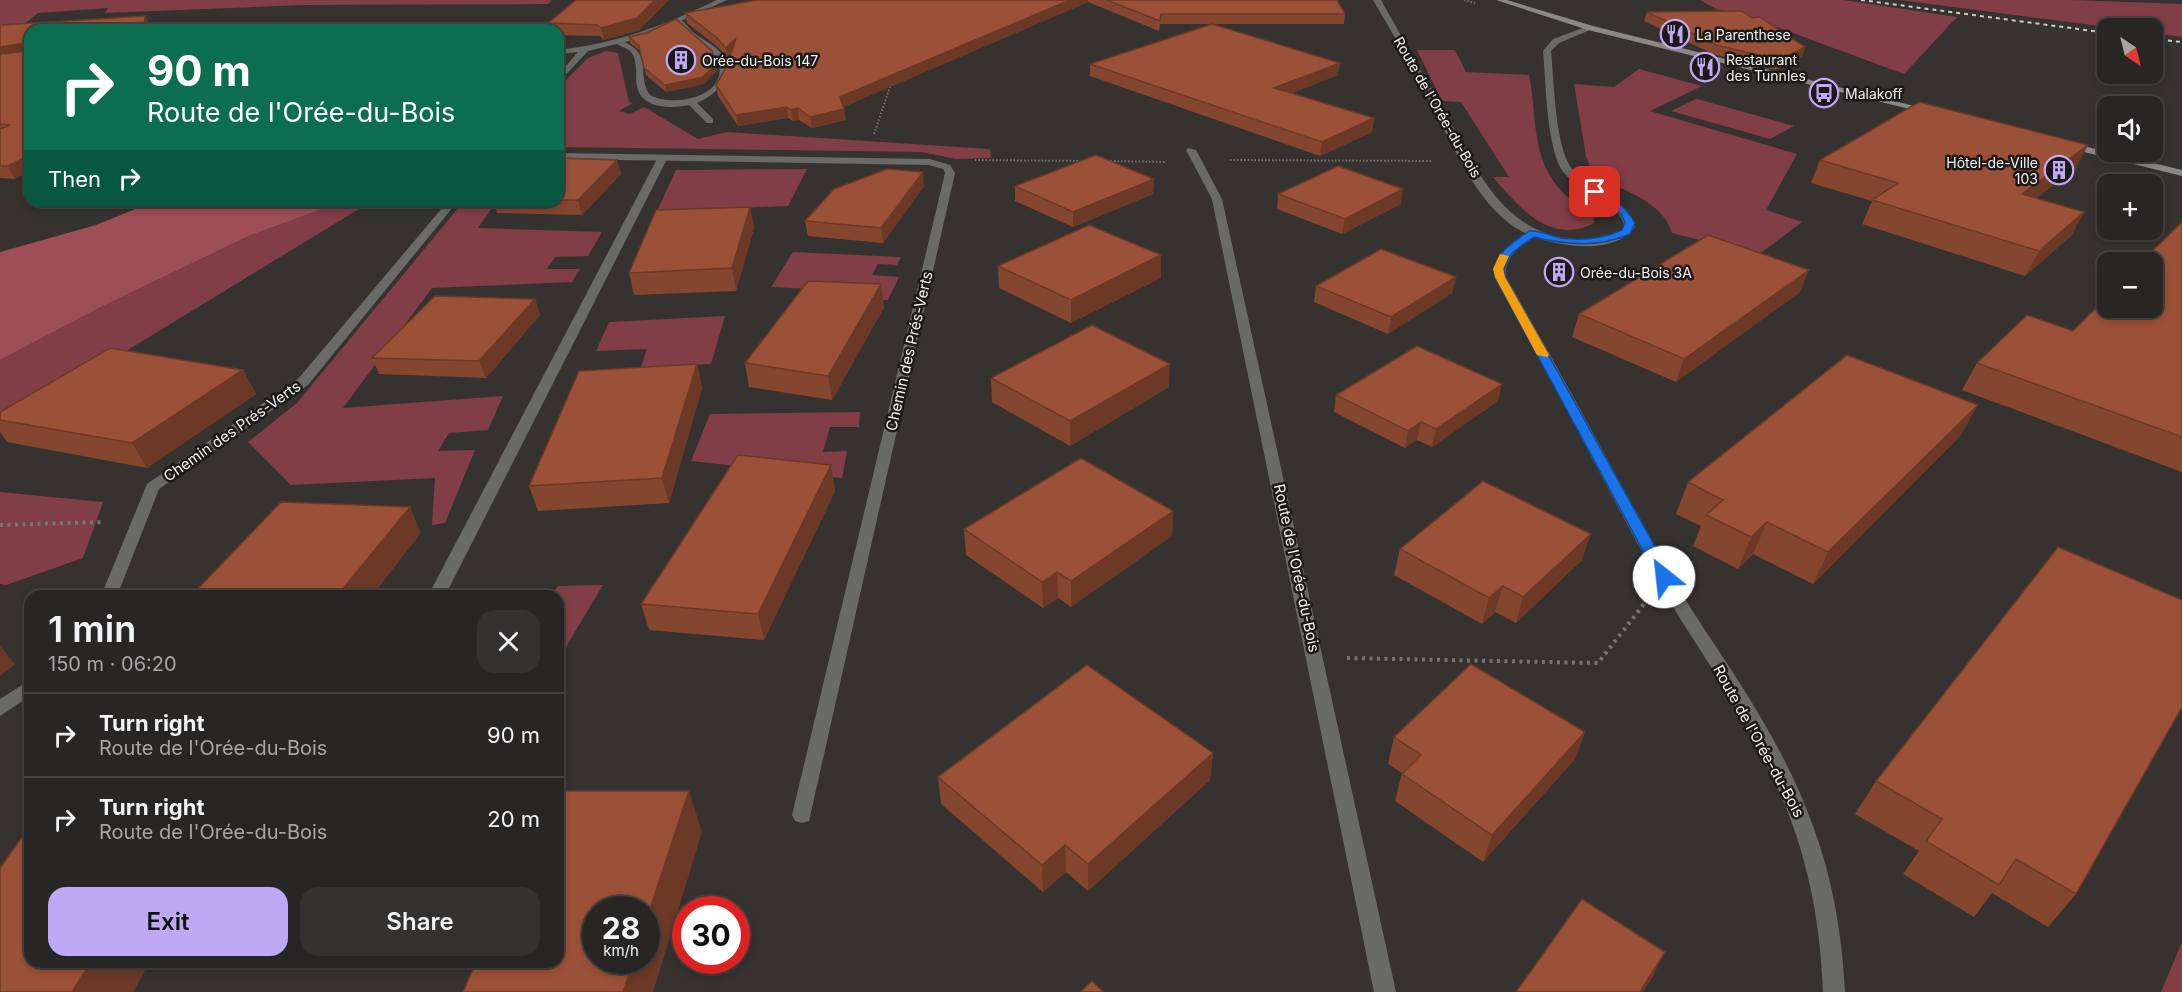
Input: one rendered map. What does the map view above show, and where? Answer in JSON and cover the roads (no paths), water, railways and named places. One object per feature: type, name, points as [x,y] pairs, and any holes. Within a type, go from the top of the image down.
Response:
[{"type":"main road","points":[[1500,0],[1591,28],[1939,114]]},
{"type":"main road","points":[[2058,143],[2182,173]]},
{"type":"street","points":[[564,51],[621,44],[681,22],[723,0]]},
{"type":"street","name":"Route de l'Orée-du-Bois","points":[[1377,0],[1454,138],[1496,204],[1509,219],[1532,233],[1562,241],[1586,242],[1620,236],[1630,227],[1625,213],[1568,171],[1558,151],[1548,51],[1556,41],[1591,28]]},
{"type":"street","points":[[621,44],[633,49],[640,65],[642,91],[647,98],[658,103],[690,102],[716,91],[723,66],[714,51],[686,32],[681,22]]},
{"type":"street","points":[[564,73],[585,49]]},
{"type":"street","points":[[690,102],[711,121]]},
{"type":"street","name":"Chemin des Prés-Verts","points":[[564,156],[930,162],[947,167],[950,173],[802,815]]},
{"type":"street","name":"Route de l'Orée-du-Bois","points":[[1195,156],[1218,199],[1385,992]]},
{"type":"street","points":[[439,590],[662,159]]},
{"type":"street","name":"Chemin des Prés-Verts","points":[[111,590],[153,487],[303,382],[448,207]]},
{"type":"street","name":"Route de l'Orée-du-Bois","points":[[1532,233],[1505,255],[1498,269],[1500,277],[1682,610],[1739,698],[1806,826],[1820,868],[1829,910],[1834,992]]},
{"type":"street","points":[[0,709],[24,691]]},
{"type":"railway","points":[[1861,0],[2097,32]]},
{"type":"railway","points":[[2163,40],[2182,42]]},
{"type":"place","name":"La Parenthese","points":[[1675,34]]},
{"type":"place","name":"Orée-du-Bois 147","points":[[681,60]]},
{"type":"place","name":"Restaurant des Tunnles","points":[[1705,67]]},
{"type":"place","name":"Malakoff","points":[[1824,93]]},
{"type":"place","name":"Hôtel-de-Ville 103","points":[[2059,170]]},
{"type":"place","name":"Orée-du-Bois 3A","points":[[1559,272]]}]
